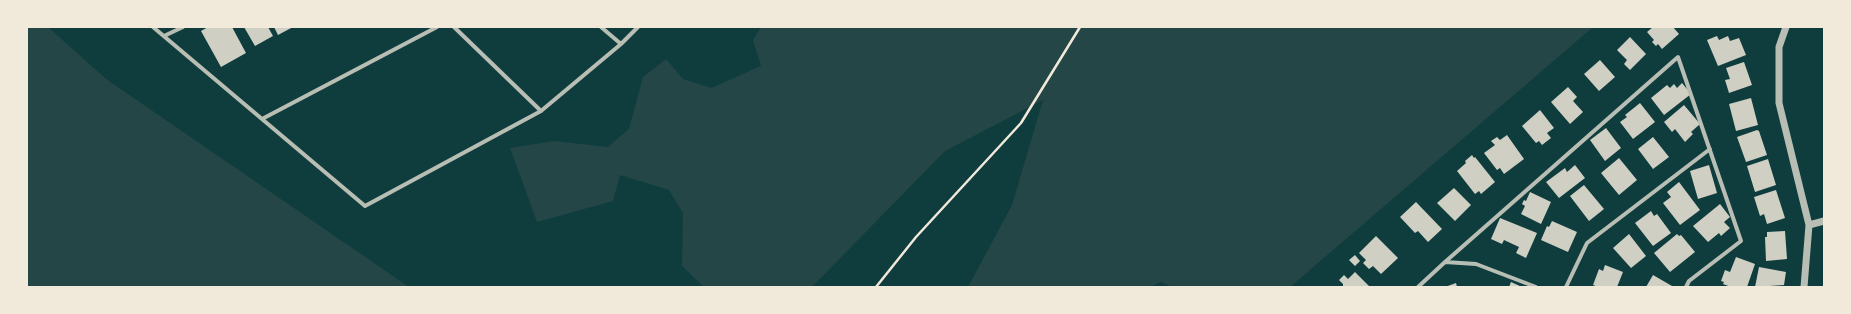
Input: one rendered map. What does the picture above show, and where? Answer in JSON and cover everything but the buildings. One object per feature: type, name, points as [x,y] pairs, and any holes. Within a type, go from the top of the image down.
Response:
[{"type":"street","points":[[153,27],[364,206],[541,111],[621,44],[638,27]]},
{"type":"street","points":[[164,36],[183,27]]},
{"type":"street","points":[[262,119],[437,27]]},
{"type":"street","points":[[454,27],[541,111]]},
{"type":"street","points":[[601,27],[621,44]]},
{"type":"street","points":[[1786,27],[1780,47],[1779,102],[1809,225],[1807,266],[1804,287]]},
{"type":"street","points":[[1418,287],[1678,57],[1741,241],[1689,281],[1686,287]]},
{"type":"street","points":[[1566,287],[1587,243],[1710,149]]},
{"type":"street","points":[[1809,225],[1824,221]]},
{"type":"street","points":[[1445,262],[1476,264],[1536,287]]},
{"type":"path","points":[[876,287],[916,237],[1021,123],[1080,27]]},
{"type":"shaded area","points":[[27,27],[48,27],[106,79],[409,287],[27,287]]},
{"type":"shaded area","points":[[761,27],[1593,27],[1290,287],[1172,287],[1161,282],[1150,287],[968,287],[1012,205],[1043,100],[945,151],[812,287],[704,287],[682,266],[683,213],[669,190],[620,175],[613,201],[537,222],[510,148],[554,141],[608,147],[629,129],[643,77],[666,59],[683,79],[711,88],[761,66],[753,40]]}]
